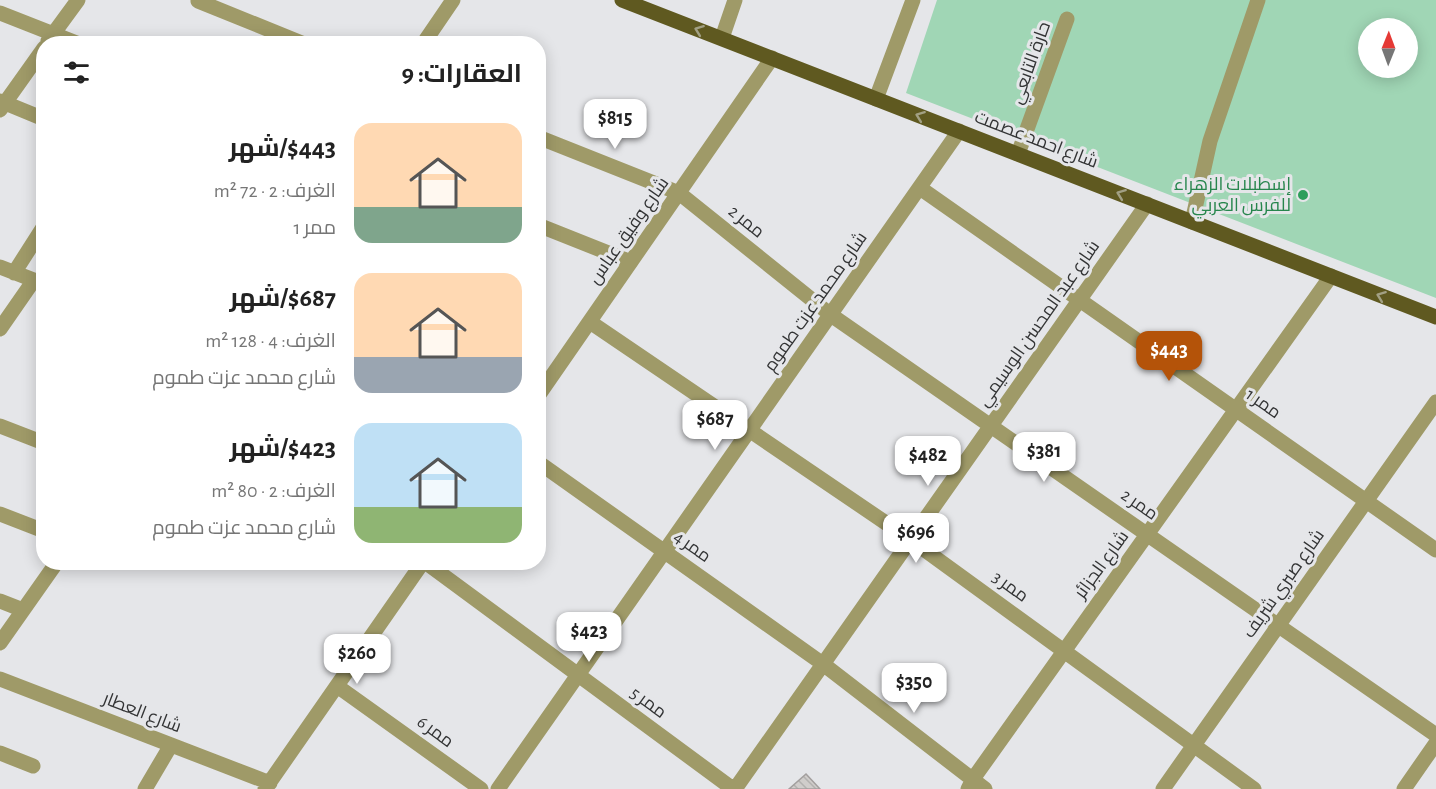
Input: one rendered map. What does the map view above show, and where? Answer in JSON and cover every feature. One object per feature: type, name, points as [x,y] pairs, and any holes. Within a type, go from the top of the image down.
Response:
[{"type":"main road","name":"شارع احمد عصمت","points":[[622,0],[1436,317]]},
{"type":"street","points":[[51,36],[78,0]]},
{"type":"street","points":[[428,36],[453,0]]},
{"type":"street","points":[[722,38],[735,0]]},
{"type":"street","points":[[876,99],[913,0]]},
{"type":"street","points":[[1192,222],[1210,141],[1258,0]]},
{"type":"street","points":[[198,2],[284,36]]},
{"type":"street","points":[[0,13],[46,36]]},
{"type":"street","name":"حارة التابعي","points":[[1018,154],[1067,19]]},
{"type":"street","name":"شارع وفيق عباس","points":[[546,385],[772,58]]},
{"type":"street","points":[[36,59],[2,105],[36,116]]},
{"type":"street","name":"شارع محمد عزت طموم","points":[[498,789],[959,131]]},
{"type":"street","name":"ممر 2","points":[[546,140],[679,193],[831,315],[1436,735]]},
{"type":"street","name":"ممر 1","points":[[920,188],[1436,549]]},
{"type":"street","name":"شارع عبد المحسن الوسيمي","points":[[734,789],[1147,204]]},
{"type":"street","points":[[546,228],[631,262]]},
{"type":"street","points":[[36,235],[5,271],[36,281]]},
{"type":"street","name":"شارع الجزائر","points":[[970,784],[1331,276]]},
{"type":"street","points":[[0,329],[36,284]]},
{"type":"street","name":"ممر 3","points":[[590,322],[911,540],[1254,789]]},
{"type":"street","name":"شارع صبري شريف","points":[[1163,789],[1436,402]]},
{"type":"street","points":[[0,426],[36,440]]},
{"type":"street","name":"ممر 4","points":[[546,468],[823,664],[970,784],[985,789]]},
{"type":"street","points":[[0,514],[36,528]]},
{"type":"street","points":[[0,643],[51,570]]},
{"type":"street","points":[[267,786],[418,570]]},
{"type":"street","name":"ممر 5","points":[[435,570],[734,789]]},
{"type":"street","points":[[0,601],[23,610]]},
{"type":"street","name":"شارع العطار","points":[[0,679],[171,745],[267,786]]},
{"type":"street","name":"ممر 6","points":[[337,686],[481,789]]},
{"type":"street","points":[[1404,789],[1436,743]]},
{"type":"street","points":[[145,789],[171,745]]},
{"type":"street","points":[[0,753],[33,766]]},
{"type":"green space","name":"إسطبلات الزهراء للفرس العربي","points":[[937,0],[1436,0],[1436,298],[906,93]]},
{"type":"building","points":[[806,774],[820,789],[789,789]]},
{"type":"place","name":"إسطبلات الزهراء للفرس العربي","points":[[1303,195]]}]
